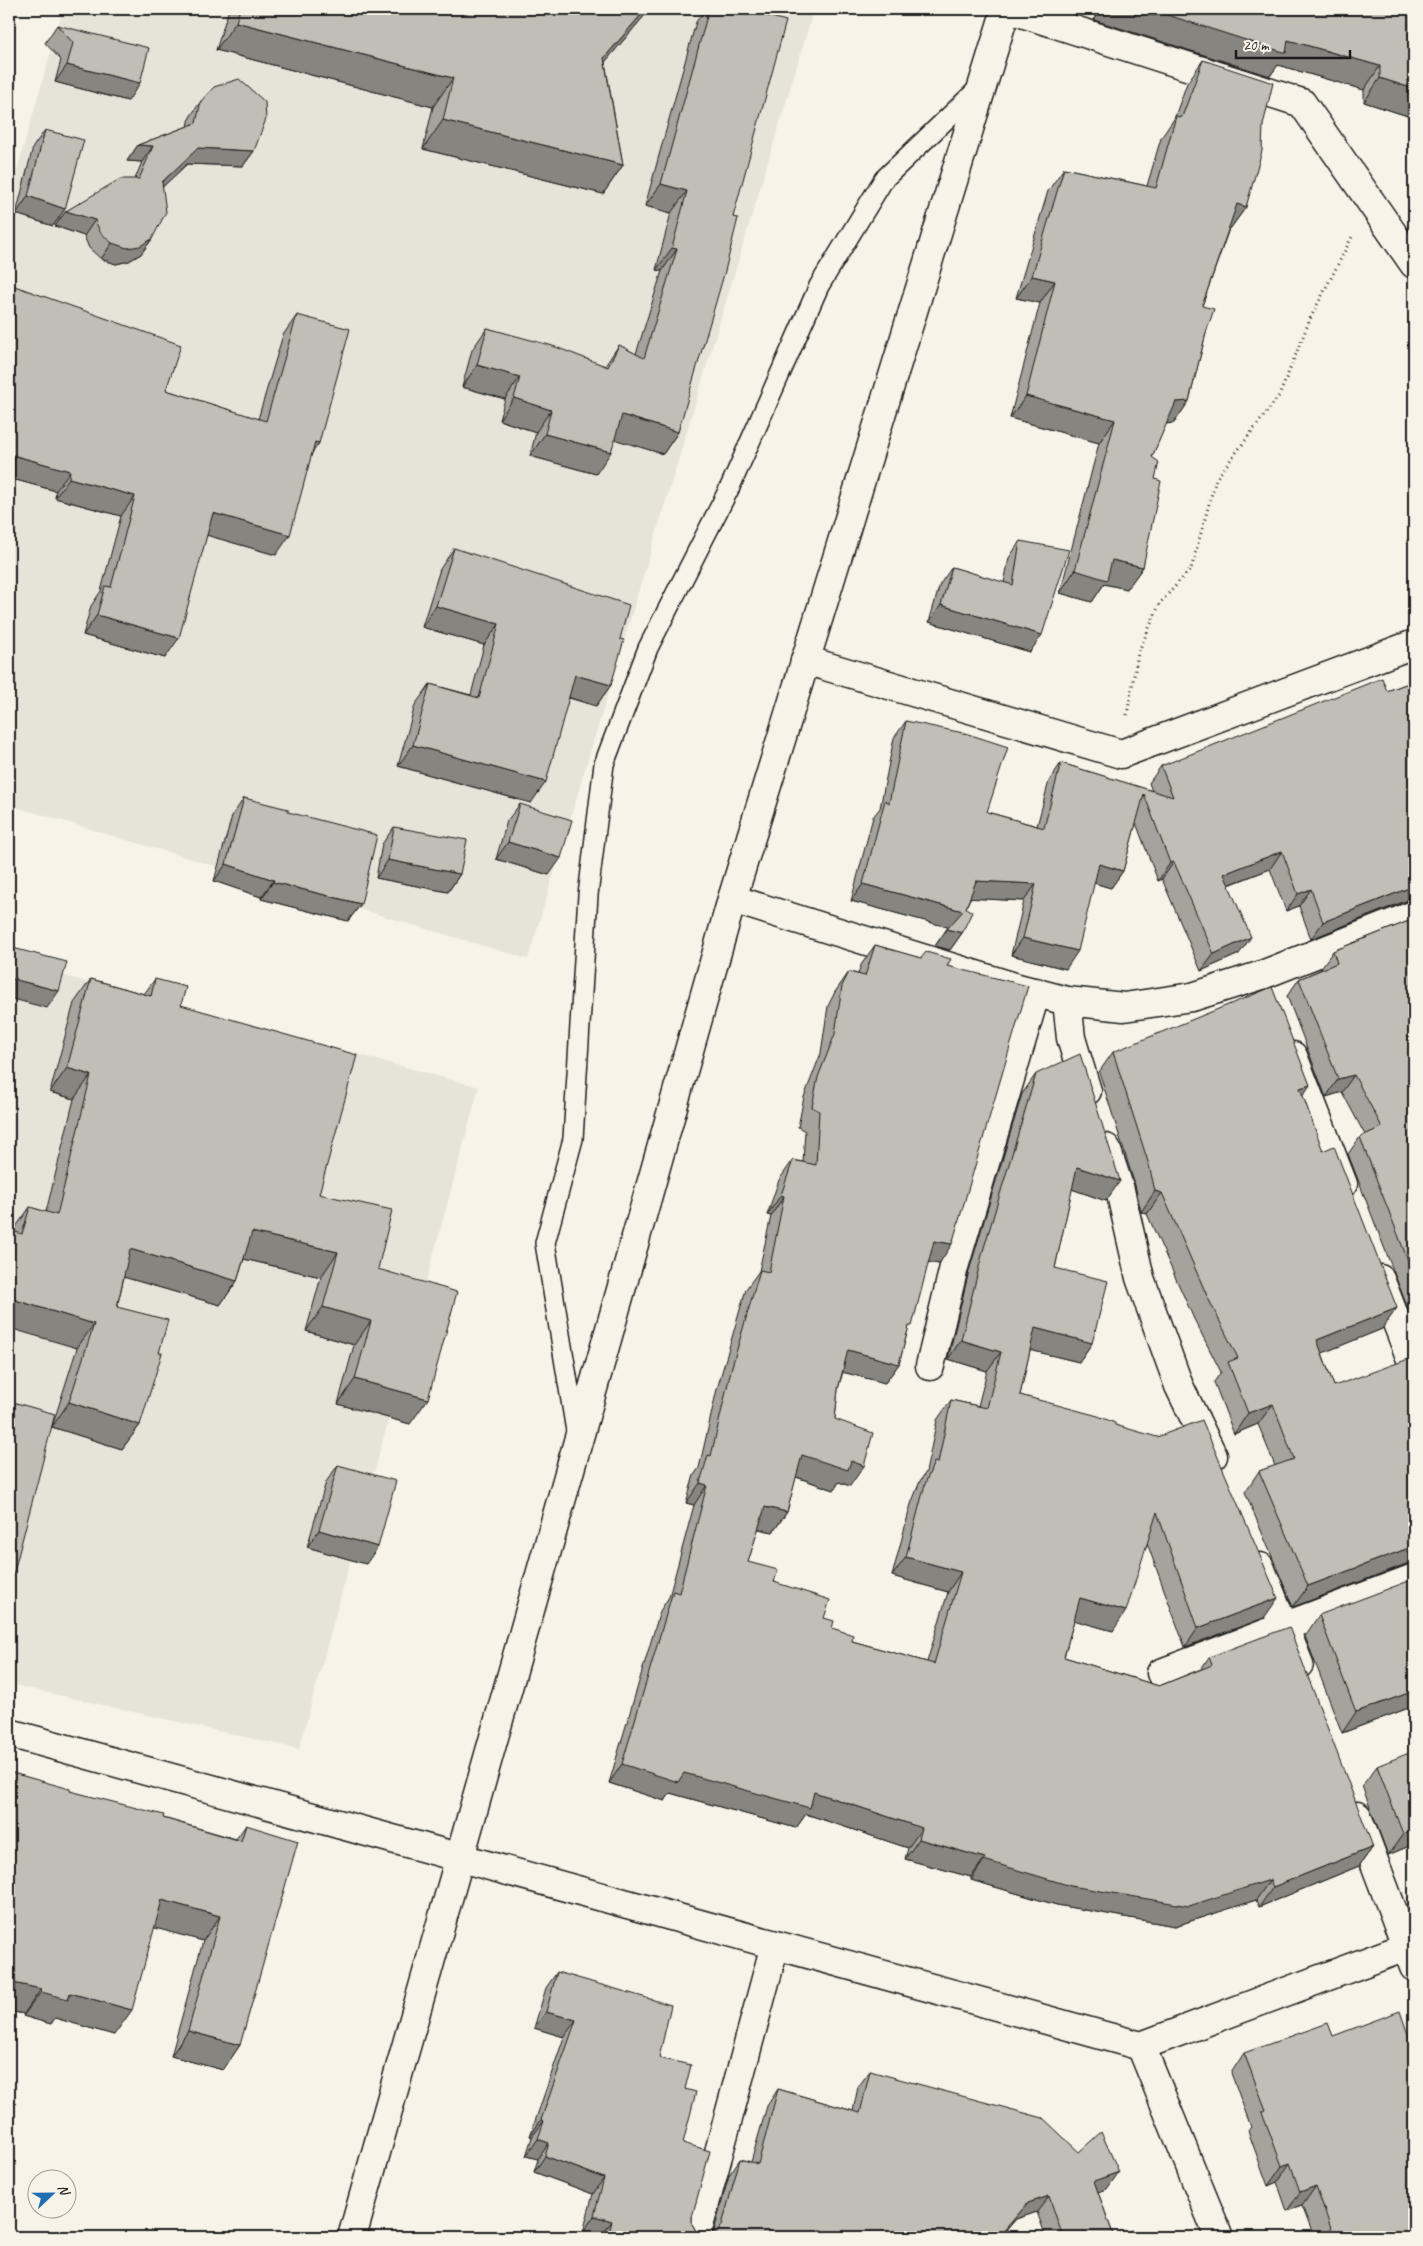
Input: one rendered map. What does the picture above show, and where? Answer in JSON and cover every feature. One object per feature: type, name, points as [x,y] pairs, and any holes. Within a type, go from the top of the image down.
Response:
[{"type":"street","points":[[352,2237],[732,899],[1007,9],[1302,103],[1414,264]]},
{"type":"street","points":[[805,660],[1121,754],[1414,644]]},
{"type":"street","points":[[732,899],[1067,1001],[1124,1007],[1192,997],[1262,975],[1414,915]]},
{"type":"street","points":[[1262,975],[1272,1003]]},
{"type":"street","points":[[930,1366],[954,1267],[1036,992]]},
{"type":"street","points":[[1067,1001],[1071,1038],[1120,1190],[1140,1278],[1179,1386],[1223,1480]]},
{"type":"street","points":[[1283,1030],[1350,1203]]},
{"type":"street","points":[[1372,1258],[1414,1367]]},
{"type":"street","points":[[1250,1545],[1285,1627],[1309,1691]]},
{"type":"street","points":[[1161,1673],[1414,1578]]},
{"type":"street","points":[[9,1733],[1141,2046],[1412,1952],[1347,1792]]},
{"type":"street","points":[[696,2237],[775,1945]]},
{"type":"street","points":[[1141,2046],[1219,2237]]},
{"type":"lane","points":[[578,1443],[545,1243],[573,1139],[588,895],[604,764],[648,648],[730,487],[819,286],[884,179],[982,85]]},
{"type":"path","points":[[1121,754],[1138,653],[1160,603],[1191,569],[1216,479],[1279,396],[1311,317],[1371,201]]},
{"type":"shaded area","points":[[63,9],[814,9],[528,959],[9,805],[9,198]]},
{"type":"shaded area","points":[[9,961],[479,1087],[299,1749],[9,1684]]},
{"type":"building","points":[[240,9],[646,9],[604,58],[623,165],[443,120],[453,78],[236,22]]},
{"type":"building","points":[[709,9],[742,9],[786,21],[733,217],[738,218],[725,271],[678,432],[622,415],[611,452],[545,434],[551,410],[514,398],[520,377],[477,365],[487,328],[553,346],[608,367],[619,345],[644,358],[677,249],[672,248],[687,191],[661,184]]},
{"type":"building","points":[[1149,9],[1414,9],[1414,89],[1380,78],[1380,66],[1288,40],[1286,53]]},
{"type":"building","points":[[57,25],[149,48],[140,83],[67,65],[73,43]]},
{"type":"building","points":[[1203,60],[1273,83],[1263,125],[1262,151],[1246,207],[1237,204],[1202,306],[1214,309],[1189,401],[1176,402],[1152,457],[1159,462],[1155,479],[1161,481],[1143,567],[1112,560],[1107,580],[1075,570],[1115,420],[1026,396],[1055,281],[1032,276],[1064,168],[1156,188],[1176,116],[1182,117]]},
{"type":"building","points":[[239,79],[265,102],[266,119],[254,151],[198,148],[162,182],[166,212],[152,239],[140,246],[127,248],[112,243],[100,232],[95,220],[66,211],[120,179],[139,179],[153,146],[138,145],[196,123],[201,101],[214,87]]},
{"type":"building","points":[[45,130],[84,140],[65,209],[28,196]]},
{"type":"building","points":[[9,284],[181,345],[166,390],[266,421],[297,315],[350,329],[319,443],[315,442],[290,535],[213,513],[179,638],[97,615],[105,586],[111,587],[135,496],[69,478],[70,471],[9,454]]},
{"type":"building","points":[[1020,541],[1069,550],[1042,635],[941,605],[952,567],[1013,585]]},
{"type":"building","points":[[454,548],[629,605],[620,639],[624,640],[611,685],[575,675],[546,782],[413,745],[430,684],[479,698],[499,624],[436,606]]},
{"type":"building","points":[[1382,678],[1387,691],[1414,681],[1414,886],[1323,922],[1311,889],[1298,894],[1282,851],[1224,874],[1251,937],[1214,954],[1174,862],[1170,863],[1144,794],[1123,871],[1099,864],[1078,951],[1023,938],[1036,884],[976,881],[966,908],[972,912],[962,933],[947,929],[963,911],[863,884],[885,800],[889,803],[906,721],[968,734],[1008,747],[987,812],[1044,828],[1061,763],[1173,797],[1161,766]]},
{"type":"building","points":[[244,798],[288,809],[288,812],[377,835],[361,904],[273,882],[274,880],[226,864]]},
{"type":"building","points":[[520,804],[572,820],[561,858],[508,842]]},
{"type":"building","points":[[394,827],[467,840],[460,874],[388,860]]},
{"type":"building","points":[[1414,919],[1414,1276],[1360,1137],[1382,1127],[1354,1075],[1338,1079],[1299,979],[1337,963],[1333,951]]},
{"type":"building","points":[[875,945],[921,958],[926,952],[951,959],[947,966],[1028,986],[952,1244],[934,1241],[912,1326],[909,1326],[899,1364],[848,1350],[838,1389],[835,1419],[873,1433],[864,1466],[851,1461],[848,1470],[802,1455],[787,1512],[765,1507],[748,1562],[778,1570],[774,1582],[830,1600],[824,1618],[834,1621],[832,1628],[853,1635],[852,1641],[934,1664],[961,1572],[906,1557],[925,1484],[934,1462],[938,1463],[951,1400],[987,1408],[1001,1352],[961,1340],[983,1251],[1036,1074],[1080,1054],[1120,1181],[1077,1167],[1055,1268],[1108,1281],[1092,1343],[1035,1328],[1020,1395],[1098,1416],[1115,1423],[1115,1425],[1157,1437],[1202,1420],[1278,1598],[1198,1628],[1157,1512],[1126,1611],[1080,1598],[1064,1657],[1159,1686],[1212,1665],[1209,1657],[1289,1627],[1373,1847],[1273,1887],[1270,1880],[1189,1906],[1071,1886],[984,1860],[985,1858],[919,1839],[922,1828],[814,1792],[810,1808],[684,1773],[678,1782],[622,1764],[673,1591],[679,1593],[707,1485],[700,1483],[708,1455],[711,1456],[731,1370],[760,1270],[769,1272],[784,1196],[781,1195],[793,1160],[816,1165],[819,1111],[812,1107],[818,1077],[835,1034],[842,986],[849,972],[865,976]]},
{"type":"building","points":[[9,947],[67,962],[59,991],[9,978]]},
{"type":"building","points":[[91,979],[151,996],[155,979],[186,987],[181,1005],[357,1055],[319,1194],[392,1210],[378,1269],[457,1292],[428,1399],[355,1379],[371,1321],[323,1307],[338,1252],[252,1232],[237,1281],[130,1249],[117,1307],[168,1320],[159,1353],[162,1353],[140,1425],[69,1402],[94,1324],[9,1298],[9,1230],[22,1234],[30,1207],[57,1215],[91,1075],[67,1068]]},
{"type":"building","points":[[1272,987],[1310,1085],[1300,1088],[1323,1151],[1334,1146],[1397,1308],[1317,1340],[1334,1386],[1414,1357],[1414,1546],[1308,1586],[1259,1471],[1294,1459],[1273,1404],[1248,1413],[1228,1362],[1238,1358],[1208,1298],[1162,1193],[1155,1191],[1149,1165],[1113,1052]]},
{"type":"building","points":[[9,1401],[55,1414],[9,1591]]},
{"type":"building","points":[[338,1465],[396,1481],[378,1547],[319,1530]]},
{"type":"building","points":[[1414,1579],[1414,1691],[1356,1712],[1319,1615]]},
{"type":"building","points":[[1414,1751],[1414,1829],[1403,1834],[1377,1766]]},
{"type":"building","points":[[9,1772],[70,1789],[70,1791],[164,1815],[163,1818],[241,1841],[246,1825],[298,1841],[240,2045],[188,2031],[220,1916],[162,1900],[132,2010],[70,1993],[68,1999],[41,1992],[41,1989],[9,1982]]},
{"type":"building","points":[[557,1972],[671,2005],[659,2058],[691,2065],[685,2089],[696,2092],[683,2143],[710,2151],[692,2217],[692,2224],[696,2231],[703,2236],[712,2236],[718,2232],[722,2225],[740,2159],[758,2164],[778,2089],[860,2113],[870,2071],[1043,2118],[1079,2152],[1101,2132],[1119,2172],[1094,2181],[1114,2237],[1063,2237],[1049,2196],[1028,2203],[1001,2234],[1002,2237],[608,2237],[612,2221],[594,2216],[604,2178],[545,2156],[549,2143],[538,2139],[544,2121],[541,2120],[576,2020],[546,2012]]},
{"type":"building","points":[[1400,2011],[1414,2052],[1414,2237],[1334,2237],[1316,2186],[1300,2192],[1290,2163],[1282,2166],[1262,2112],[1266,2110],[1244,2053],[1328,2023],[1333,2036]]},
{"type":"building","points":[[1133,2230],[1136,2237],[1114,2237]]}]
